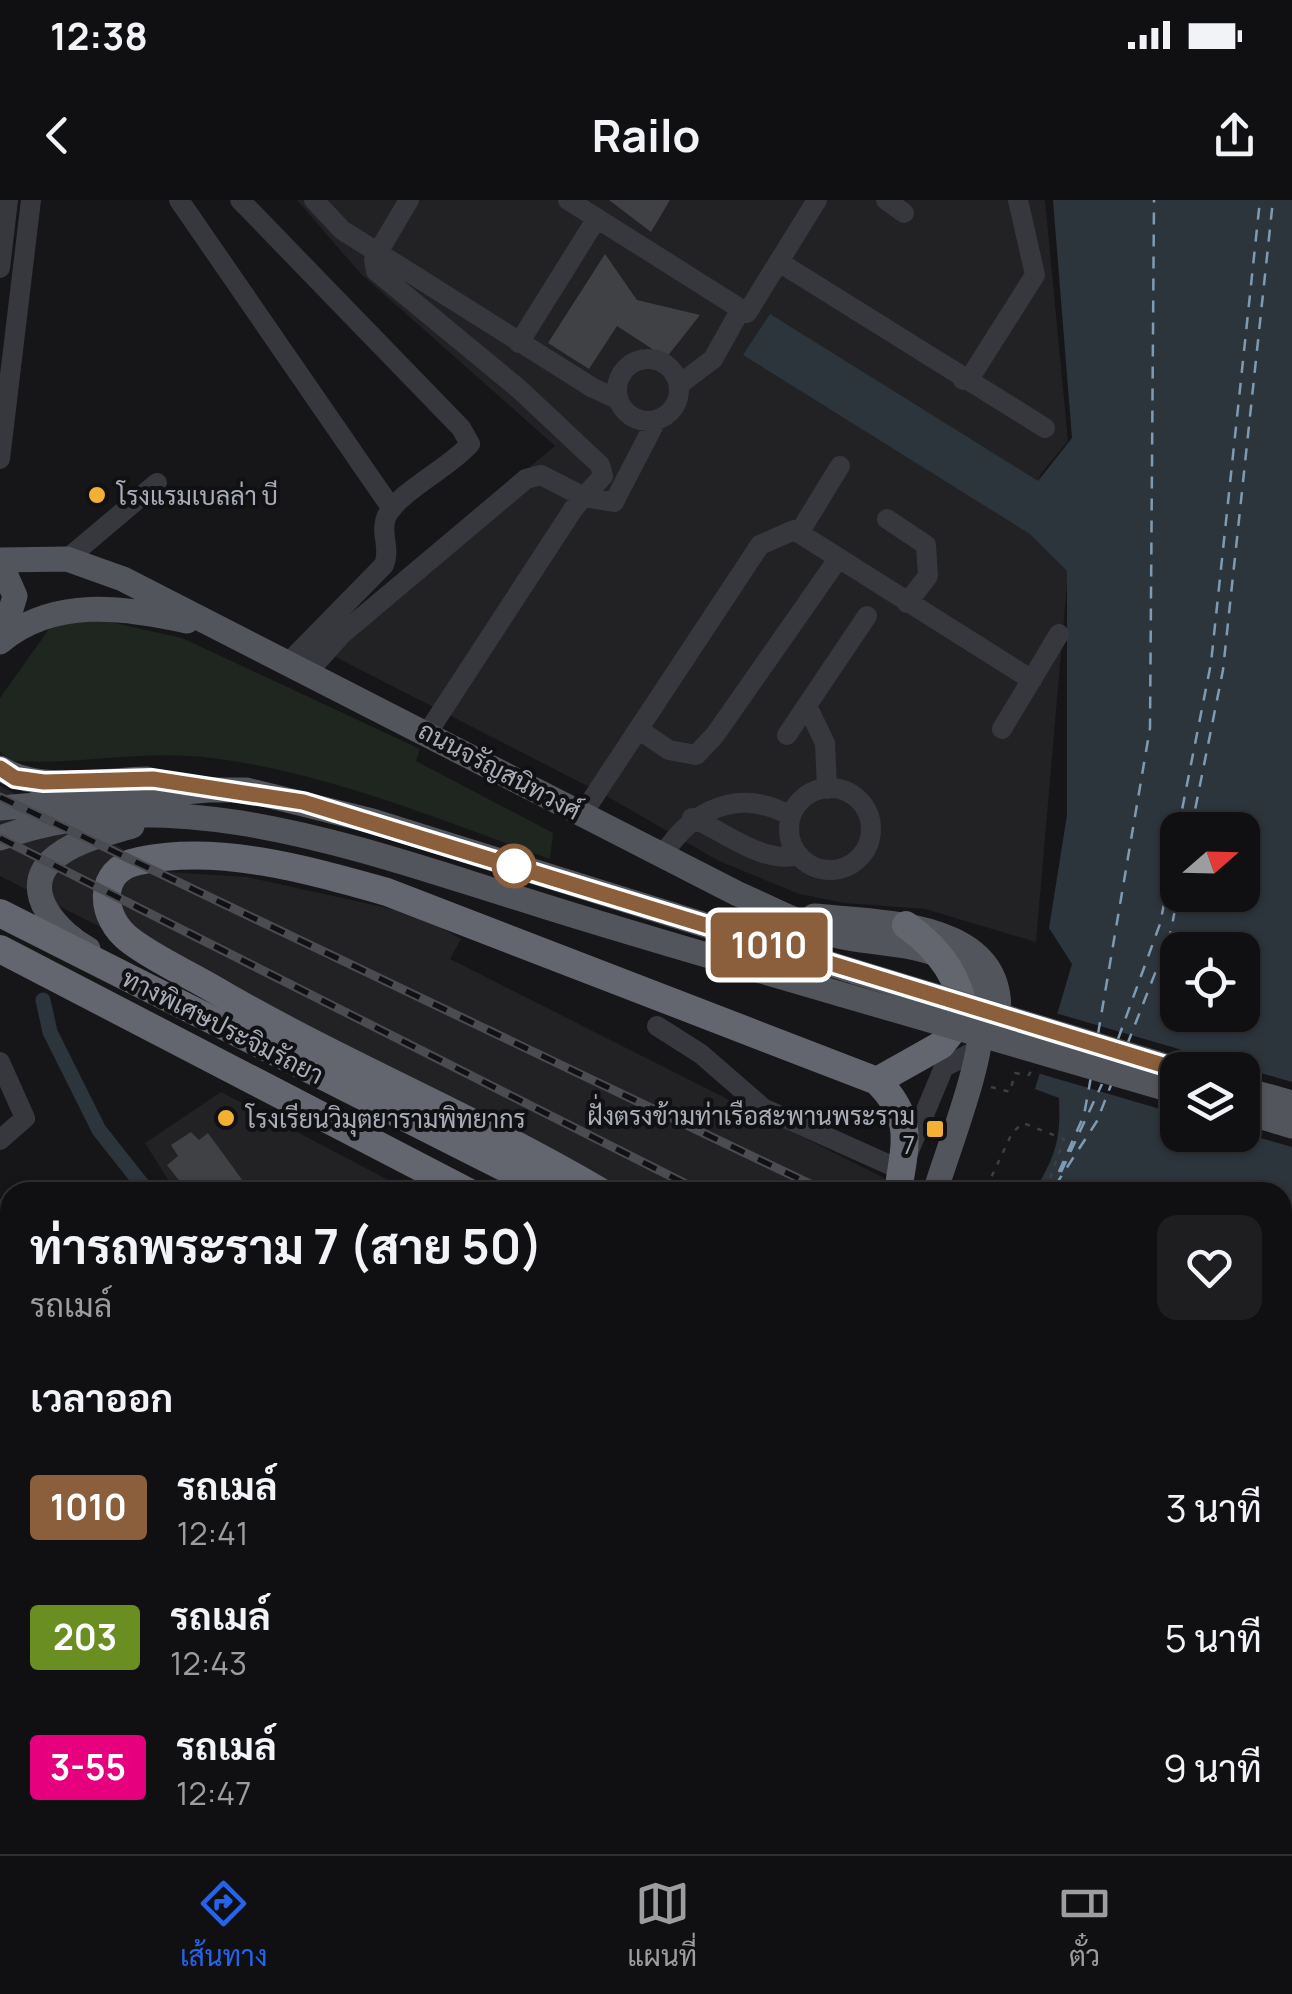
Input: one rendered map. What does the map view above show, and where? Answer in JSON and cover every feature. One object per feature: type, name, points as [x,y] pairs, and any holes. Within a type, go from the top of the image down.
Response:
[{"type":"highway","points":[[582,1182],[301,1041],[128,939],[108,912],[106,890],[110,876],[125,864],[182,856],[249,861],[320,873],[386,892],[877,1080],[899,1103],[904,1123],[900,1181]]},
{"type":"highway","name":"ทางพิเศษประจิมรัถยา","points":[[0,914],[533,1182]]},
{"type":"highway","points":[[877,1080],[941,1045],[964,1016],[958,986],[940,954],[906,925]]},
{"type":"highway","name":"ทางพิเศษประจิมรัถยา","points":[[0,952],[448,1182]]},
{"type":"main road","name":"ถนนจรัญสนิทวงศ์","points":[[0,561],[67,559],[123,580],[428,732],[738,894],[823,931],[940,954]]},
{"type":"main road","points":[[0,561],[16,596],[1,640]]},
{"type":"main road","name":"ถนนจรัญสนิทวงศ์","points":[[1,640],[45,617],[96,608],[142,612],[211,627]]},
{"type":"main road","points":[[5,774],[153,779],[208,790]]},
{"type":"main road","points":[[0,808],[208,790],[246,790],[303,802],[1160,1064]]},
{"type":"main road","points":[[170,816],[81,844],[44,870],[40,886],[43,908],[74,941],[122,970],[388,1104],[524,1182]]},
{"type":"main road","points":[[0,838],[78,821],[170,816],[311,836],[1160,1087]]},
{"type":"main road","name":"ถนนจรัญสนิทวงศ์","points":[[789,914],[931,929],[968,947],[985,967],[1001,1004],[961,1182]]},
{"type":"main road","points":[[0,952],[369,1147],[446,1182]]},
{"type":"main road","points":[[938,1182],[977,1050],[981,1016],[967,974],[940,954]]},
{"type":"main road","points":[[84,998],[76,982],[76,969],[83,963],[122,970]]},
{"type":"main road","points":[[1260,1094],[1292,1104]]},
{"type":"main road","points":[[1260,1116],[1292,1126]]},
{"type":"street","points":[[0,268],[8,200]]},
{"type":"street","points":[[0,459],[31,200]]},
{"type":"street","points":[[179,200],[392,509]]},
{"type":"street","points":[[240,200],[469,438],[466,449],[392,509],[384,527],[388,549],[384,564],[298,667]]},
{"type":"street","points":[[409,200],[378,250],[374,259],[376,271],[520,389],[600,465],[603,476],[584,497],[428,732]]},
{"type":"street","points":[[568,200],[747,314],[817,200]]},
{"type":"street","points":[[886,200],[904,213]]},
{"type":"street","points":[[963,380],[974,374],[1036,276],[1018,200]]},
{"type":"street","points":[[316,201],[342,230],[518,343],[618,399],[632,418],[656,421]]},
{"type":"street","points":[[518,343],[597,218]]},
{"type":"street","points":[[779,262],[1045,428]]},
{"type":"street","points":[[298,667],[526,480],[541,474],[584,497],[614,502],[656,421],[675,408],[680,384],[713,359],[741,309]]},
{"type":"street","points":[[618,399],[621,374],[641,358],[666,363],[680,384]]},
{"type":"street","points":[[799,534],[840,466]]},
{"type":"street","points":[[67,559],[157,483]]},
{"type":"street","points":[[887,519],[926,546],[928,576],[907,604]]},
{"type":"street","points":[[583,813],[760,545],[794,530],[1032,680]]},
{"type":"street","points":[[638,730],[669,750],[696,755],[715,735],[838,559]]},
{"type":"street","points":[[787,735],[867,616]]},
{"type":"street","points":[[1002,729],[1058,634]]},
{"type":"street","points":[[807,706],[825,743],[827,789]]},
{"type":"street","points":[[827,789],[850,794],[863,807],[870,824],[867,846],[854,862],[836,870],[815,867],[799,855],[790,837],[791,816],[805,797],[827,789]]},
{"type":"street","points":[[663,854],[692,818],[742,804],[791,816]]},
{"type":"street","points":[[692,818],[780,858],[799,855]]},
{"type":"street","points":[[657,1026],[701,1054],[763,1108],[900,1181],[944,1067],[977,1050]]},
{"type":"street","points":[[0,1062],[25,1118],[0,1140]]},
{"type":"path","points":[[990,1087],[1010,1092],[1015,1072],[1029,1076]]},
{"type":"path","points":[[989,1182],[1012,1133],[1023,1123],[1064,1139],[1049,1182]]},
{"type":"shaded area","points":[[297,200],[1045,200],[1068,441],[1040,475],[1032,535],[1068,572],[1036,942],[925,909],[845,903],[799,894],[719,861],[603,794],[314,646],[555,446],[360,273]]},
{"type":"shaded area","points":[[1053,200],[1292,200],[1292,1182],[1039,1182],[1058,1138],[1059,1098],[1035,1089],[1072,964],[1049,928],[1067,815],[1067,571],[1030,534],[743,355],[770,314],[1038,481],[1072,438]]},
{"type":"shaded area","points":[[97,619],[182,638],[420,749],[416,761],[553,833],[550,859],[341,786],[256,765],[162,755],[13,761],[0,752],[0,698],[54,622]]},
{"type":"shaded area","points":[[0,786],[168,872],[247,877],[419,915],[461,939],[450,959],[884,1178],[885,1182],[602,1182],[0,876]]},
{"type":"shaded area","name":"โรงเรียนวิมุตยารามพิทยากร","points":[[221,1092],[392,1182],[170,1182],[145,1143]]},
{"type":"pier","points":[[1052,1012],[1189,1052],[1160,1052],[1160,1109],[1034,1072]]},
{"type":"pier","points":[[1260,1073],[1292,1082],[1292,1147],[1260,1138]]},
{"type":"building","points":[[609,200],[670,200],[651,232]]},
{"type":"building","points":[[605,254],[637,300],[700,315],[666,358],[617,326],[589,369],[548,343]]},
{"type":"building","points":[[191,1132],[199,1140],[208,1133],[244,1182],[180,1182],[167,1165],[178,1156],[171,1145]]},
{"type":"waterway","points":[[43,1000],[50,1032],[99,1130],[140,1182]]},
{"type":"ferry route","points":[[1098,1034],[1150,728],[1154,200]]},
{"type":"ferry route","points":[[1182,812],[1211,663],[1260,200]]},
{"type":"ferry route","points":[[1195,812],[1223,670],[1273,200]]},
{"type":"ferry route","points":[[1118,1039],[1162,912]]},
{"type":"ferry route","points":[[1127,1045],[1170,935],[1175,912]]},
{"type":"ferry route","points":[[1054,1182],[1084,1115],[1091,1077]]},
{"type":"ferry route","points":[[1061,1172],[1102,1084]]},
{"type":"ferry route","points":[[1058,1182],[1097,1121],[1111,1085]]},
{"type":"railway","points":[[0,797],[806,1182]]},
{"type":"railway","points":[[0,838],[682,1182]]},
{"type":"bus line","name":"1010","points":[[0,768],[15,778],[44,782],[153,779],[208,790],[246,790],[303,802],[1160,1064]]},
{"type":"place","name":"โรงแรมเบลล่า บี","points":[[97,495]]},
{"type":"place","name":"โรงเรียนวิมุตยารามพิทยากร","points":[[226,1118]]},
{"type":"place","name":"ฝั่งตรงข้ามท่าเรือสะพานพระราม 7","points":[[935,1129]]}]
